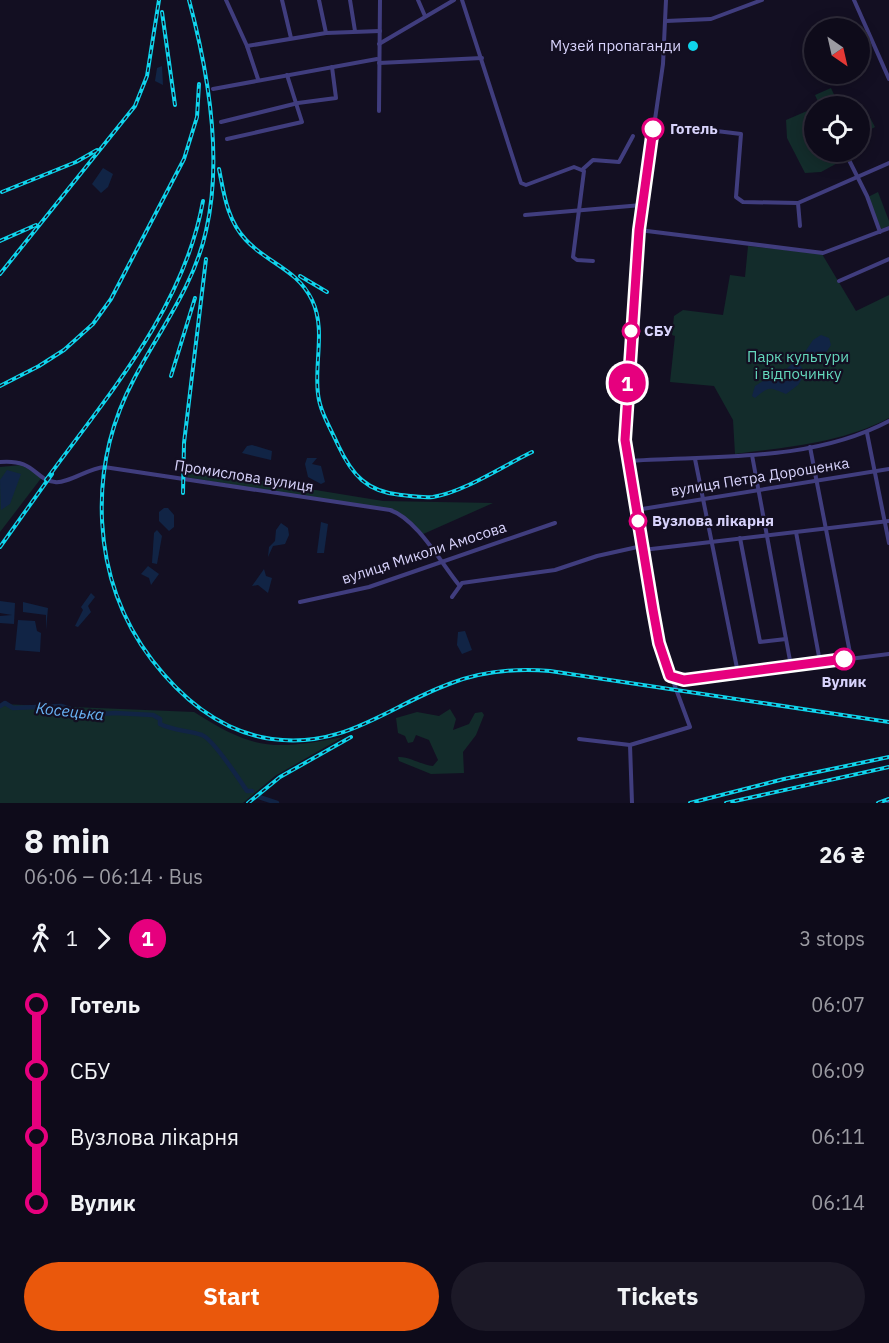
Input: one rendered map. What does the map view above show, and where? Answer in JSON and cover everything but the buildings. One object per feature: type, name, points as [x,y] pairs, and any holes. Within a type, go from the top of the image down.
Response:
[{"type":"street","points":[[226,0],[247,46],[258,79]]},
{"type":"street","points":[[282,0],[291,38]]},
{"type":"street","points":[[319,0],[326,33]]},
{"type":"street","points":[[350,0],[355,31]]},
{"type":"street","points":[[379,111],[380,0]]},
{"type":"street","points":[[418,0],[425,16]]},
{"type":"street","points":[[378,44],[454,0]]},
{"type":"street","points":[[462,0],[521,183],[526,185],[574,167],[583,169]]},
{"type":"street","points":[[579,739],[630,745],[690,728],[659,643],[626,461],[626,407],[639,230],[663,64],[666,0]]},
{"type":"street","points":[[666,21],[711,20],[762,0]]},
{"type":"street","points":[[854,0],[889,79]]},
{"type":"street","points":[[247,46],[326,33],[380,31]]},
{"type":"street","points":[[213,89],[258,79],[378,61],[482,58]]},
{"type":"street","points":[[221,122],[298,103],[336,98],[332,67]]},
{"type":"street","points":[[227,140],[302,122],[298,103],[286,75]]},
{"type":"street","points":[[700,129],[741,134],[736,197],[738,200],[760,204],[798,203],[889,163]]},
{"type":"street","points":[[583,169],[593,160],[619,162],[633,136]]},
{"type":"street","points":[[850,162],[880,232]]},
{"type":"street","points":[[583,169],[585,176],[573,257],[577,260],[593,261]]},
{"type":"street","points":[[798,203],[800,226]]},
{"type":"street","points":[[525,215],[642,205]]},
{"type":"street","points":[[639,230],[823,253],[888,229],[889,234]]},
{"type":"street","points":[[839,281],[889,259]]},
{"type":"street","points":[[626,461],[752,455],[810,447],[867,433],[889,421]]},
{"type":"street","points":[[867,433],[887,521],[889,543]]},
{"type":"street","points":[[810,447],[851,658]]},
{"type":"street","points":[[752,455],[791,666]]},
{"type":"street","points":[[695,459],[738,673]]},
{"type":"street","name":"Промислова вулиця","points":[[0,462],[18,462],[28,465],[52,482],[58,483],[94,468],[104,467],[390,510],[403,516],[413,525],[459,585]]},
{"type":"street","name":"вулиця Петра Дорошенка","points":[[636,510],[889,469]]},
{"type":"street","points":[[452,597],[459,585],[555,570],[597,556],[642,548],[887,521]]},
{"type":"street","name":"вулиця Миколи Амосова","points":[[300,602],[369,587],[555,523]]},
{"type":"street","points":[[796,532],[820,662]]},
{"type":"street","points":[[740,538],[760,642],[786,639]]},
{"type":"street","points":[[670,676],[684,680],[889,654]]},
{"type":"street","points":[[630,745],[632,803]]},
{"type":"green space","points":[[831,88],[835,96],[815,96]]},
{"type":"green space","points":[[804,112],[804,162],[839,162],[821,172],[805,173],[787,138],[786,120]]},
{"type":"green space","points":[[870,118],[875,127],[870,130]]},
{"type":"green space","points":[[878,192],[889,221],[889,226],[881,229],[868,197]]},
{"type":"green space","name":"Парк культури і відпочинку","points":[[748,246],[822,254],[856,311],[889,295],[889,418],[833,439],[735,454],[733,420],[714,386],[670,382],[675,336],[672,335],[674,316],[683,310],[723,315],[730,275],[745,277]]},
{"type":"green space","points":[[21,465],[42,477],[0,532],[0,467]]},
{"type":"green space","points":[[187,469],[383,501],[493,503],[421,535],[413,525],[390,510],[185,477]]},
{"type":"green space","points":[[0,704],[194,712],[233,734],[266,744],[299,744],[343,737],[275,776],[243,803],[0,803]]},
{"type":"green space","points":[[450,709],[456,719],[453,730],[469,724],[475,713],[482,712],[484,715],[476,735],[463,752],[464,773],[431,774],[399,761],[398,757],[402,757],[433,766],[438,760],[429,740],[416,735],[413,742],[408,743],[405,736],[398,733],[396,718],[417,712],[439,716]]},
{"type":"water","points":[[162,66],[163,85],[155,81],[157,68]]},
{"type":"water","points":[[103,168],[113,174],[108,187],[101,193],[92,184]]},
{"type":"water","points":[[821,335],[829,338],[831,345],[825,354],[810,364],[803,355],[813,340]]},
{"type":"water","points":[[793,363],[801,366],[805,374],[798,385],[786,394],[769,389],[755,398],[752,396],[755,386],[763,381],[774,381]]},
{"type":"water","points":[[252,445],[272,451],[271,460],[242,453],[247,446]]},
{"type":"water","points":[[307,458],[317,458],[312,464],[321,466],[325,482],[321,484],[308,477],[305,464]]},
{"type":"water","points":[[7,470],[21,474],[10,504],[1,510],[0,480]]},
{"type":"water","points":[[168,508],[174,515],[174,527],[169,531],[159,521],[159,512]]},
{"type":"water","points":[[321,522],[328,524],[324,553],[317,553]]},
{"type":"water","points":[[281,523],[288,528],[289,535],[285,544],[273,546],[268,557],[269,547],[275,541],[276,530]]},
{"type":"water","points":[[157,530],[162,536],[157,564],[152,563],[154,533]]},
{"type":"water","points":[[148,566],[159,574],[151,585],[149,578],[141,574]]},
{"type":"water","points":[[264,569],[266,576],[272,578],[268,593],[258,585],[252,586]]},
{"type":"water","points":[[91,593],[95,597],[88,606],[91,612],[78,627],[75,626],[83,610],[81,607]]},
{"type":"water","points":[[0,601],[15,603],[14,624],[0,623],[0,616],[12,615],[0,613]]},
{"type":"water","points":[[23,602],[48,608],[46,630],[46,615],[23,612]]},
{"type":"water","points":[[18,620],[35,621],[37,631],[41,633],[40,652],[15,650]]},
{"type":"water","points":[[465,631],[472,650],[462,654],[457,645],[458,632]]},
{"type":"waterway","name":"Косецька","points":[[0,706],[5,703],[13,708],[61,706],[89,715],[115,713],[153,715],[160,719],[160,724],[207,738],[226,760],[247,791],[252,791]]},
{"type":"waterway","name":"Косецька","points":[[259,797],[277,803]]},
{"type":"railway","points":[[0,274],[135,106],[147,76],[159,0]]},
{"type":"railway","points":[[189,0],[202,56],[211,115],[213,145],[211,203],[206,231],[193,271],[175,308],[134,379],[119,413],[108,449],[103,485],[102,522],[107,559],[116,594],[131,628],[152,660],[176,688],[204,712],[220,721],[236,729],[272,739],[321,738],[343,732],[427,693],[461,680],[486,673],[524,670],[550,671],[889,722]]},
{"type":"railway","points":[[162,12],[175,105]]},
{"type":"railway","points":[[0,386],[64,350],[93,324],[111,299],[184,159],[197,117],[199,84]]},
{"type":"railway","points":[[2,192],[76,162],[97,150]]},
{"type":"railway","points":[[219,169],[227,206],[234,224],[254,248],[290,273],[306,289],[312,300],[319,334],[317,382],[319,401],[343,456],[362,480],[370,486],[389,493],[433,497],[457,490],[532,452]]},
{"type":"railway","points":[[46,480],[118,383],[161,314],[179,278],[193,240],[203,201]]},
{"type":"railway","points":[[0,241],[36,225]]},
{"type":"railway","points":[[183,493],[184,443],[206,259]]},
{"type":"railway","points":[[300,276],[327,292]]},
{"type":"railway","points":[[171,376],[195,298]]},
{"type":"railway","points":[[0,547],[52,474]]},
{"type":"railway","points":[[248,803],[280,777],[351,737]]},
{"type":"railway","points":[[690,803],[784,779],[889,757]]},
{"type":"railway","points":[[726,803],[889,767]]},
{"type":"railway","points":[[878,803],[889,799]]},
{"type":"bus line","name":"1","points":[[653,129],[634,280],[625,440],[626,461],[659,643],[666,665],[670,676],[684,680],[844,659]]},
{"type":"place","name":"Музей пропаганди","points":[[693,46]]},
{"type":"place","name":"Готель","points":[[653,129]]},
{"type":"place","name":"СБУ","points":[[631,331]]},
{"type":"place","name":"Вузлова лікарня","points":[[638,521]]},
{"type":"place","name":"Вулик","points":[[844,659]]}]
